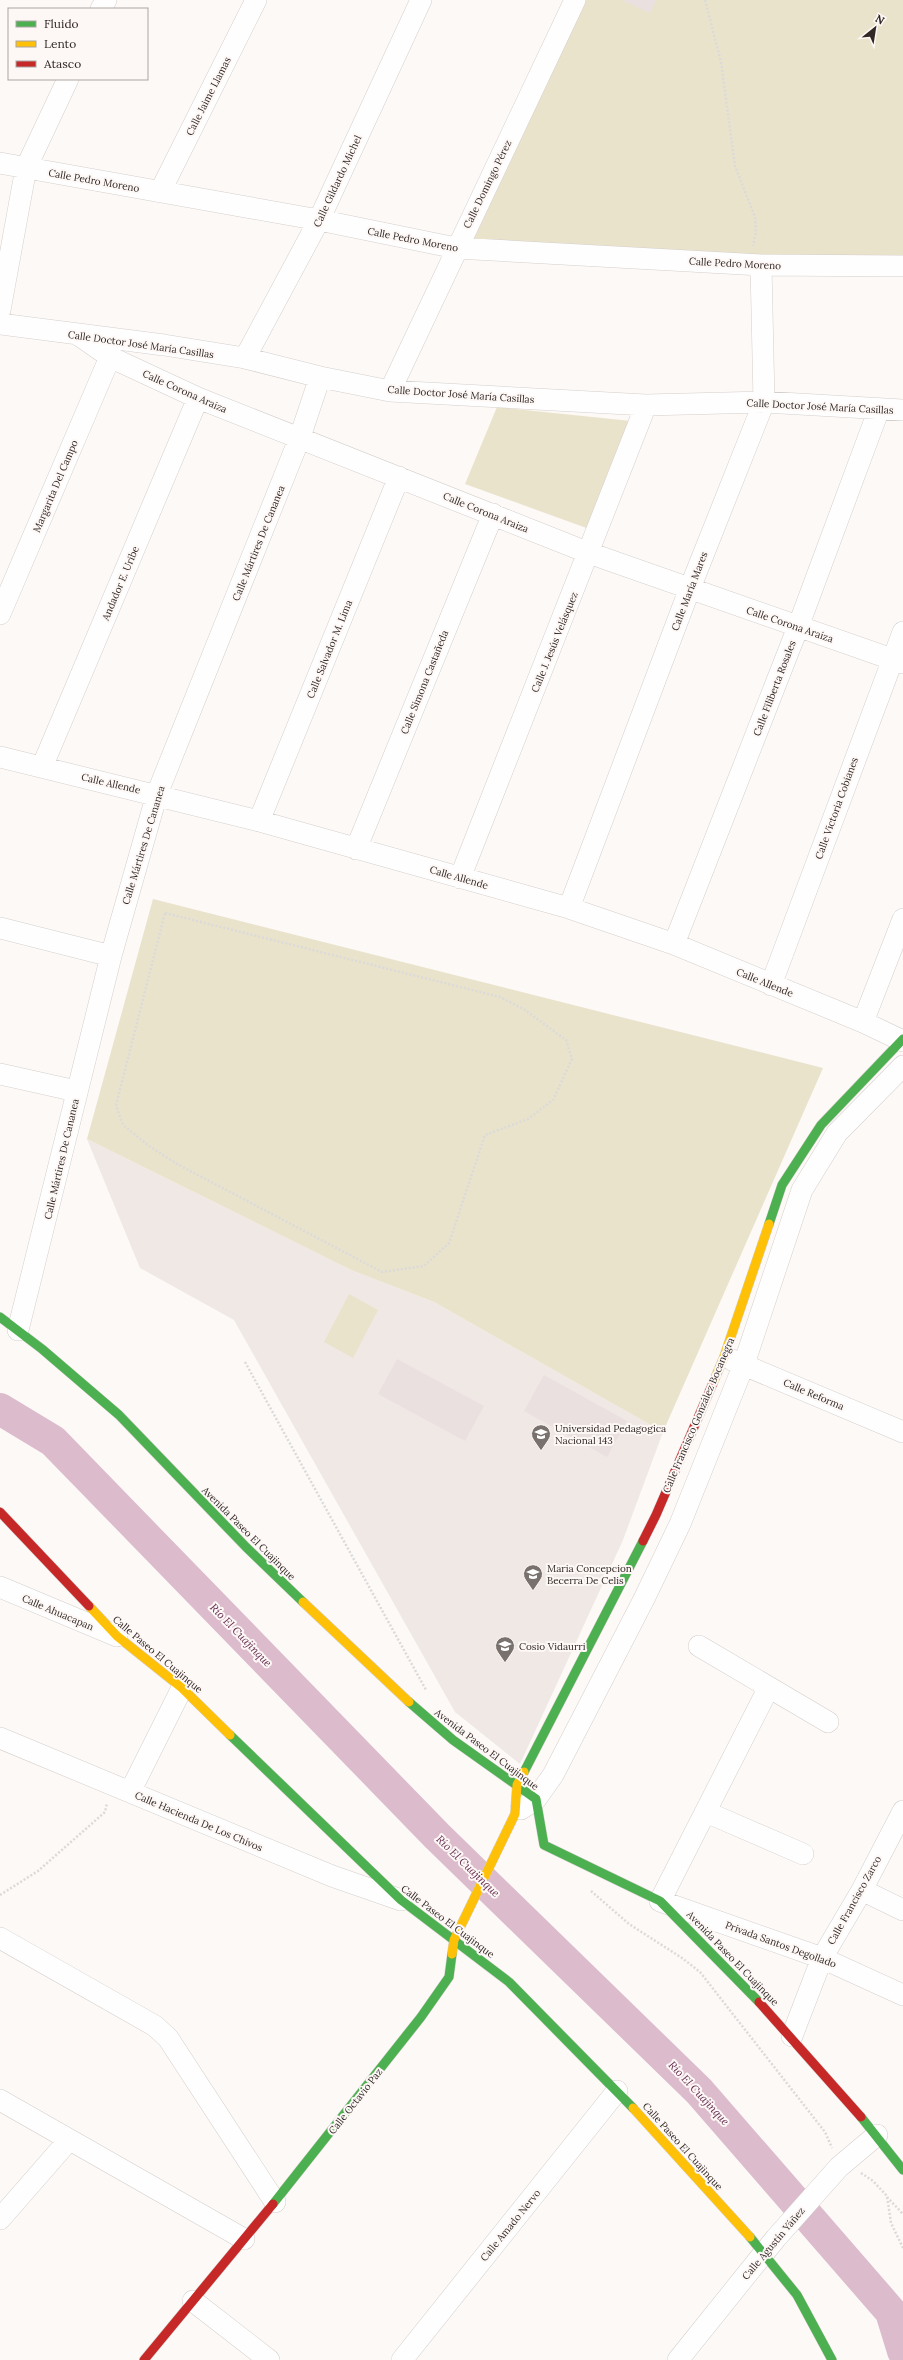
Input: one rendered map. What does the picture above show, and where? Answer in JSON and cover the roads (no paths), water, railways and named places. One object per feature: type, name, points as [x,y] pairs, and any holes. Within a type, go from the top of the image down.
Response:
[{"type":"street","name":"Calle Jaime Llamas","points":[[160,192],[256,0]]},
{"type":"street","name":"Calle Gildardo Michel","points":[[245,358],[319,220],[421,0]]},
{"type":"street","name":"Calle Domingo Pérez","points":[[390,391],[456,248],[575,0]]},
{"type":"street","points":[[0,310],[26,168],[68,80]]},
{"type":"street","name":"Calle Pedro Moreno","points":[[0,163],[319,220],[456,248],[757,257],[903,266]]},
{"type":"street","name":"Calle María Mares","points":[[569,908],[690,588],[764,402],[757,257]]},
{"type":"street","name":"Calle Doctor José María Casillas","points":[[0,324],[164,345],[245,358],[320,377],[390,391],[646,405],[764,402],[903,410]]},
{"type":"street","name":"Calle Corona Araiza","points":[[80,335],[110,357],[198,398],[300,437],[589,553],[897,661]]},
{"type":"street","name":"Margarita Del Campo","points":[[0,614],[110,357]]},
{"type":"street","name":"Calle Mártires De Cananea","points":[[18,1330],[39,1250],[76,1091],[111,956],[158,794],[300,437],[320,377]]},
{"type":"street","name":"Andador E. Uribe","points":[[42,767],[198,398]]},
{"type":"street","name":"Calle J. Jesús Velásquez","points":[[460,878],[646,405]]},
{"type":"street","name":"Calle Filiberta Rosales","points":[[674,944],[798,627],[879,408]]},
{"type":"street","name":"Calle Salvador M. Lima","points":[[259,821],[399,477]]},
{"type":"street","name":"Calle Simona Castañeda","points":[[356,849],[493,514]]},
{"type":"street","name":"Calle Victoria Cobianes","points":[[770,985],[897,661],[903,632]]},
{"type":"street","name":"Calle Allende","points":[[0,757],[158,794],[569,908],[674,944],[903,1040]]},
{"type":"street","points":[[863,1022],[903,919]]},
{"type":"street","points":[[0,928],[111,956]]},
{"type":"street","name":"Calle Francisco González Bocanegra","points":[[517,1785],[656,1515],[724,1357],[782,1185],[821,1125],[903,1040]]},
{"type":"street","points":[[515,1814],[536,1799],[553,1775],[644,1599],[680,1524],[744,1364],[802,1190],[837,1133],[903,1066]]},
{"type":"street","points":[[0,1074],[76,1091]]},
{"type":"street","name":"Avenida Paseo El Cuajinque","points":[[0,1317],[18,1330],[119,1415],[246,1547],[401,1696],[453,1740],[536,1799],[544,1845],[660,1901],[792,2036],[877,2135],[903,2170]]},
{"type":"street","name":"Calle Reforma","points":[[724,1357],[744,1364],[903,1432]]},
{"type":"street","name":"Calle Paseo El Cuajinque","points":[[0,1512],[117,1636],[182,1688],[400,1900],[509,1982],[617,2091],[764,2252],[797,2294],[832,2360]]},
{"type":"street","points":[[656,1515],[680,1524]]},
{"type":"street","name":"Calle Ahuacapan","points":[[0,1587],[117,1636]]},
{"type":"street","points":[[699,1646],[828,1722]]},
{"type":"street","points":[[660,1901],[769,1687]]},
{"type":"street","points":[[121,1788],[182,1688]]},
{"type":"street","name":"Calle Hacienda De Los Chivos","points":[[0,1738],[332,1876],[400,1900]]},
{"type":"street","name":"Calle Octavio Paz","points":[[144,2360],[275,2202],[421,2017],[449,1977],[454,1940],[504,1840],[515,1814],[517,1785]]},
{"type":"street","name":"Calle Francisco Zarco","points":[[792,2036],[822,1958],[862,1890],[903,1811]]},
{"type":"street","points":[[706,1812],[802,1854]]},
{"type":"street","points":[[862,1890],[903,1910]]},
{"type":"street","name":"Privada Santos Degollado","points":[[660,1901],[822,1958],[903,1995]]},
{"type":"street","points":[[1,1940],[155,2026],[168,2038],[275,2202]]},
{"type":"street","name":"Calle Amado Nervo","points":[[402,2360],[617,2091]]},
{"type":"street","points":[[0,2100],[244,2239]]},
{"type":"street","name":"Calle Agustín Yáñez","points":[[678,2360],[764,2252],[842,2162],[877,2135]]},
{"type":"street","points":[[0,2219],[69,2140]]},
{"type":"street","points":[[193,2301],[269,2360]]},
{"type":"waterway","name":"Río El Cuajinque","points":[[0,1409],[53,1441],[437,1836],[699,2091],[891,2312],[903,2351]]},
{"type":"place","name":"Universidad Pedagogica Nacional 143","points":[[541,1451]]},
{"type":"place","name":"Maria Concepcion Becerra De Celis","points":[[533,1591]]},
{"type":"place","name":"Cosio Vidaurri","points":[[505,1663]]}]
